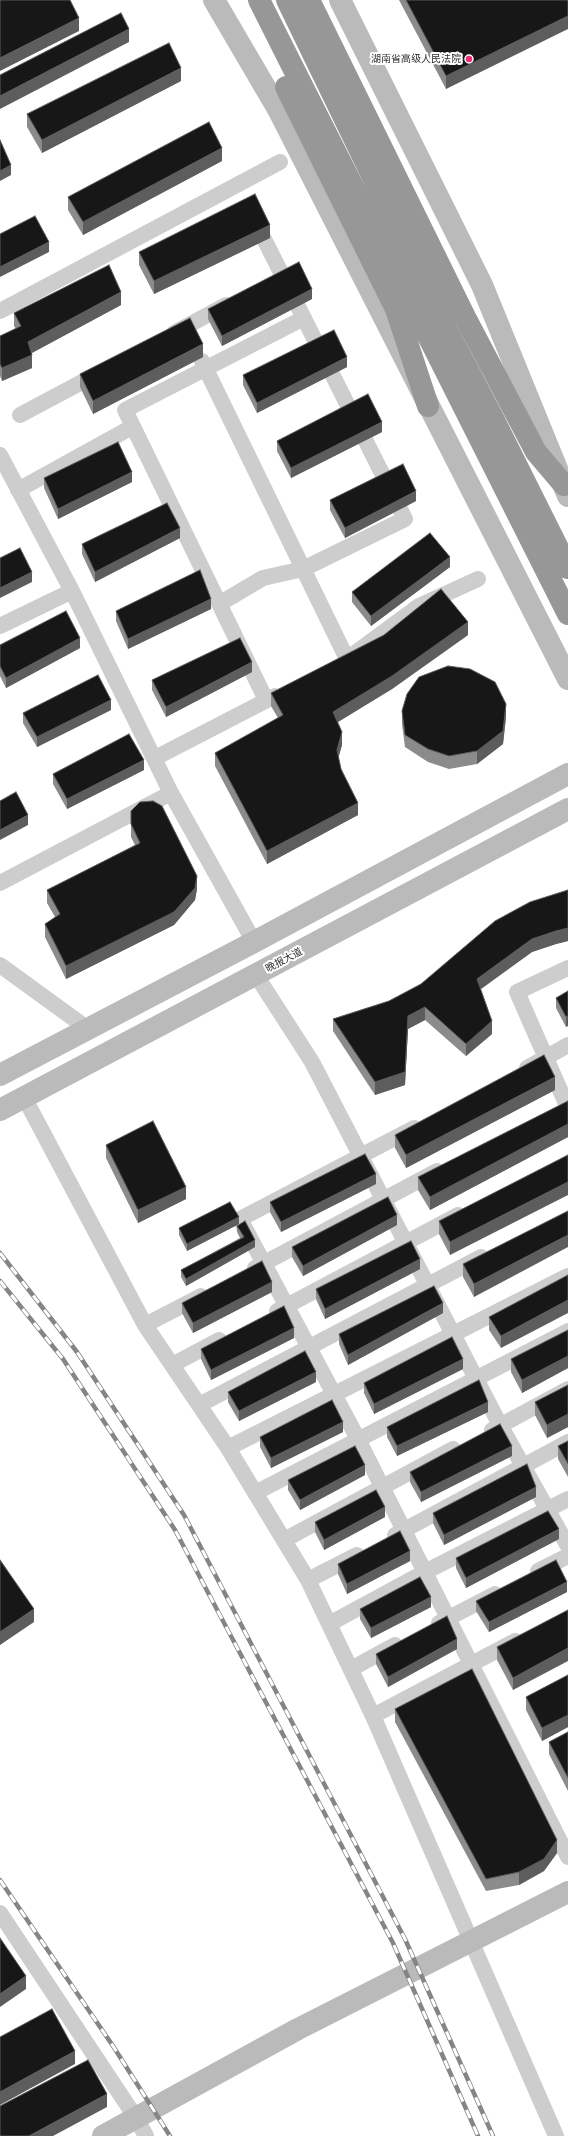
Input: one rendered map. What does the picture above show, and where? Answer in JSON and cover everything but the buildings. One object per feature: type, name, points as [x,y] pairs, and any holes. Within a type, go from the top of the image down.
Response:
[{"type":"highway","points":[[243,0],[396,309],[428,406]]},
{"type":"highway","points":[[259,0],[568,614]]},
{"type":"highway","points":[[287,0],[447,330],[568,568]]},
{"type":"highway","points":[[309,0],[465,317],[536,452],[566,490]]},
{"type":"main road","points":[[214,0],[279,111],[568,679]]},
{"type":"main road","points":[[340,0],[482,285],[566,490]]},
{"type":"main road","points":[[0,1075],[254,942],[568,774]]},
{"type":"main road","name":"晚报大道","points":[[0,1110],[568,809]]},
{"type":"main road","points":[[103,2136],[141,2127],[298,2029],[568,1892]]},
{"type":"street","points":[[0,311],[280,162]]},
{"type":"street","points":[[219,604],[262,578],[303,569],[405,519],[304,318],[275,279],[257,225]]},
{"type":"street","points":[[158,342],[191,337],[241,297]]},
{"type":"street","points":[[266,700],[124,410],[304,318]]},
{"type":"street","points":[[191,337],[303,569],[340,663],[419,606],[478,579]]},
{"type":"street","points":[[20,415],[110,367]]},
{"type":"street","points":[[18,490],[132,427]]},
{"type":"street","points":[[0,455],[72,591],[156,758],[171,793],[254,942]]},
{"type":"street","points":[[0,626],[72,591]]},
{"type":"street","points":[[156,758],[286,690]]},
{"type":"street","points":[[0,883],[171,793]]},
{"type":"street","points":[[0,965],[88,1029]]},
{"type":"street","points":[[564,1107],[546,1057],[517,992],[568,968]]},
{"type":"street","points":[[256,975],[312,1062],[500,1425],[568,1546]]},
{"type":"street","points":[[512,1076],[568,1045]]},
{"type":"street","points":[[24,1098],[146,1325],[228,1448],[308,1580],[373,1716],[556,2136]]},
{"type":"street","points":[[430,1120],[240,1219],[358,1439],[472,1663],[568,1857]]},
{"type":"street","points":[[243,1274],[454,1162]]},
{"type":"street","points":[[266,1316],[469,1210]]},
{"type":"street","points":[[199,1405],[308,1346],[498,1249]]},
{"type":"street","points":[[228,1448],[568,1276]]},
{"type":"street","points":[[146,1325],[215,1289]]},
{"type":"street","points":[[255,1493],[568,1331]]},
{"type":"street","points":[[172,1365],[233,1334]]},
{"type":"street","points":[[284,1540],[382,1486],[568,1389]]},
{"type":"street","points":[[308,1580],[568,1442]]},
{"type":"street","points":[[330,1624],[425,1572],[568,1499]]},
{"type":"street","points":[[428,1629],[568,1556]]},
{"type":"street","points":[[373,1716],[527,1635]]},
{"type":"street","points":[[351,1669],[407,1640]]},
{"type":"street","points":[[0,1913],[141,2127]]},
{"type":"railway","points":[[0,1253],[77,1352],[184,1515],[405,1939],[493,2136]]},
{"type":"railway","points":[[0,1281],[63,1359],[175,1530],[393,1943],[478,2136]]},
{"type":"railway","points":[[0,1880],[113,2046],[170,2136]]},
{"type":"place","name":"湖南省高级人民法院","points":[[469,59]]}]
